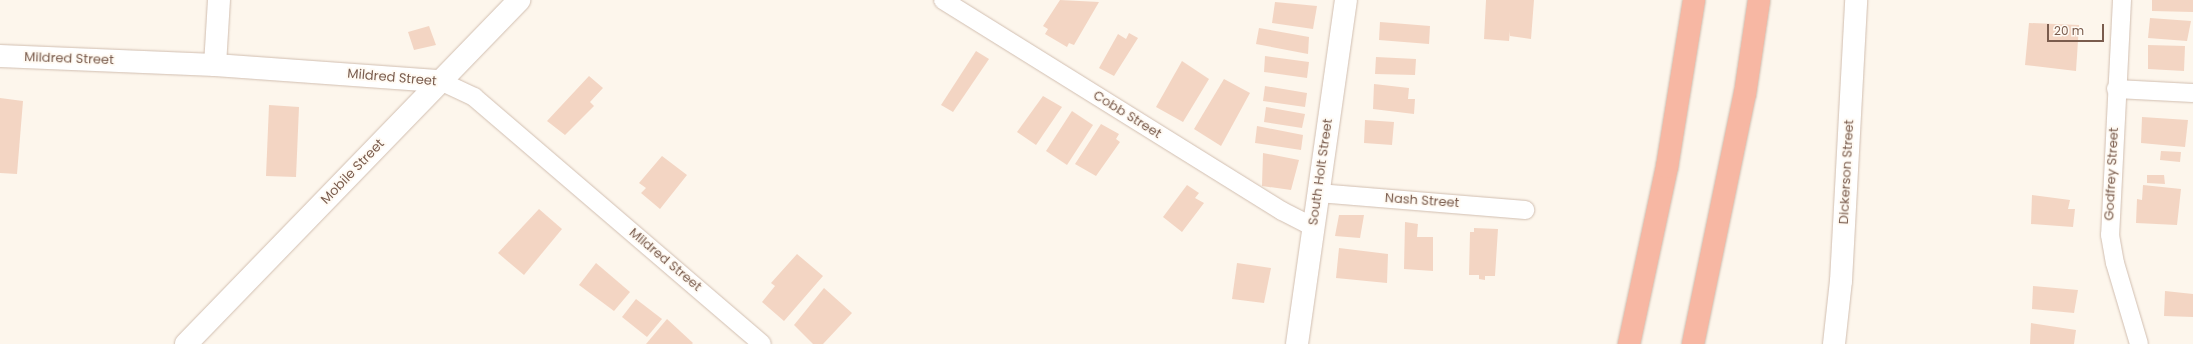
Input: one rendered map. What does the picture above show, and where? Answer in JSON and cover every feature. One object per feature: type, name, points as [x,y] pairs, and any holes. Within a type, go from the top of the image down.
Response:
[{"type":"highway","points":[[1629,344],[1667,167],[1694,0]]},
{"type":"highway","points":[[1693,344],[1745,94],[1759,0]]},
{"type":"street","points":[[215,65],[219,0]]},
{"type":"street","name":"Mobile Street","points":[[186,344],[519,0]]},
{"type":"street","name":"Cobb Street","points":[[943,0],[1282,211],[1313,227]]},
{"type":"street","name":"South Holt Street","points":[[1297,344],[1346,0]]},
{"type":"street","name":"Dickerson Street","points":[[1834,344],[1841,281],[1856,0]]},
{"type":"street","name":"Godfrey Street","points":[[2122,0],[2116,89],[2110,235],[2115,263],[2139,344]]},
{"type":"street","name":"Mildred Street","points":[[0,56],[215,65],[440,81],[474,97],[762,344]]},
{"type":"street","points":[[2116,89],[2193,93]]},
{"type":"street","name":"Nash Street","points":[[1318,193],[1525,210]]},
{"type":"building","points":[[1060,0],[1099,2],[1074,45],[1069,43],[1067,47],[1045,34],[1048,29],[1043,26]]},
{"type":"building","points":[[1486,0],[1534,0],[1531,39],[1510,36],[1510,31],[1509,41],[1484,39]]},
{"type":"building","points":[[2152,0],[2193,0],[2193,12],[2152,11]]},
{"type":"building","points":[[1275,2],[1317,6],[1313,29],[1272,23]]},
{"type":"building","points":[[2150,18],[2191,21],[2187,41],[2148,38]]},
{"type":"building","points":[[1380,22],[1430,26],[1429,44],[1379,40]]},
{"type":"building","points":[[2029,23],[2079,25],[2076,71],[2025,65]]},
{"type":"building","points":[[429,26],[436,45],[414,50],[408,32]]},
{"type":"building","points":[[1259,28],[1309,37],[1308,54],[1256,44]]},
{"type":"building","points":[[1129,33],[1138,38],[1114,76],[1099,68],[1118,34],[1126,39]]},
{"type":"building","points":[[2148,45],[2185,46],[2184,71],[2148,69]]},
{"type":"building","points":[[976,51],[989,59],[953,112],[941,105]]},
{"type":"building","points":[[1265,56],[1309,62],[1307,78],[1264,72]]},
{"type":"building","points":[[1376,57],[1416,59],[1415,75],[1375,74]]},
{"type":"building","points":[[1182,61],[1209,79],[1183,122],[1156,107]]},
{"type":"building","points":[[589,76],[603,88],[590,102],[594,106],[565,135],[547,121]]},
{"type":"building","points":[[1224,79],[1250,93],[1221,146],[1194,129]]},
{"type":"building","points":[[1374,84],[1409,88],[1408,99],[1415,99],[1414,114],[1373,109]]},
{"type":"building","points":[[1265,86],[1307,93],[1305,107],[1263,101]]},
{"type":"building","points":[[1043,96],[1062,107],[1036,145],[1017,132]]},
{"type":"building","points":[[0,98],[23,101],[17,174],[0,173]]},
{"type":"building","points":[[269,105],[299,107],[296,177],[266,176]]},
{"type":"building","points":[[1266,107],[1305,114],[1302,128],[1264,122]]},
{"type":"building","points":[[1072,111],[1093,125],[1067,165],[1046,151]]},
{"type":"building","points":[[2142,117],[2188,120],[2185,147],[2141,143]]},
{"type":"building","points":[[1365,120],[1394,122],[1392,145],[1364,143]]},
{"type":"building","points":[[1101,124],[1119,134],[1116,139],[1120,142],[1096,176],[1075,164]]},
{"type":"building","points":[[1257,126],[1303,135],[1301,150],[1255,143]]},
{"type":"building","points":[[2161,151],[2181,152],[2180,162],[2160,160]]},
{"type":"building","points":[[1263,153],[1299,160],[1291,190],[1262,186]]},
{"type":"building","points":[[662,156],[687,175],[660,209],[641,193],[646,188],[639,183]]},
{"type":"building","points":[[2147,175],[2164,175],[2165,184],[2147,183]]},
{"type":"building","points":[[1187,185],[1199,193],[1195,198],[1204,203],[1182,232],[1163,217]]},
{"type":"building","points":[[2143,185],[2181,189],[2177,225],[2136,223],[2137,199],[2142,200]]},
{"type":"building","points":[[2032,195],[2070,200],[2068,209],[2075,209],[2073,227],[2031,224]]},
{"type":"building","points":[[539,209],[562,229],[524,275],[498,253]]},
{"type":"building","points":[[1339,215],[1364,215],[1360,238],[1335,236]]},
{"type":"building","points":[[1405,222],[1418,224],[1417,237],[1433,237],[1433,271],[1404,269]]},
{"type":"building","points":[[1474,228],[1498,229],[1495,276],[1485,276],[1485,280],[1479,279],[1479,275],[1469,275],[1470,232],[1474,232]]},
{"type":"building","points":[[1339,248],[1388,254],[1387,283],[1336,278]]},
{"type":"building","points":[[797,254],[823,276],[784,321],[762,302],[775,286],[771,283]]},
{"type":"building","points":[[596,263],[630,292],[614,311],[579,285]]},
{"type":"building","points":[[1237,263],[1271,268],[1264,303],[1232,299]]},
{"type":"building","points":[[2033,286],[2078,290],[2074,313],[2032,309]]},
{"type":"building","points":[[824,288],[852,313],[823,344],[813,344],[794,325]]},
{"type":"building","points":[[2165,291],[2193,294],[2193,317],[2164,316]]},
{"type":"building","points":[[636,299],[662,319],[647,337],[622,317]]},
{"type":"building","points":[[667,319],[693,343],[646,344]]},
{"type":"building","points":[[2031,323],[2076,330],[2074,344],[2030,344]]}]
